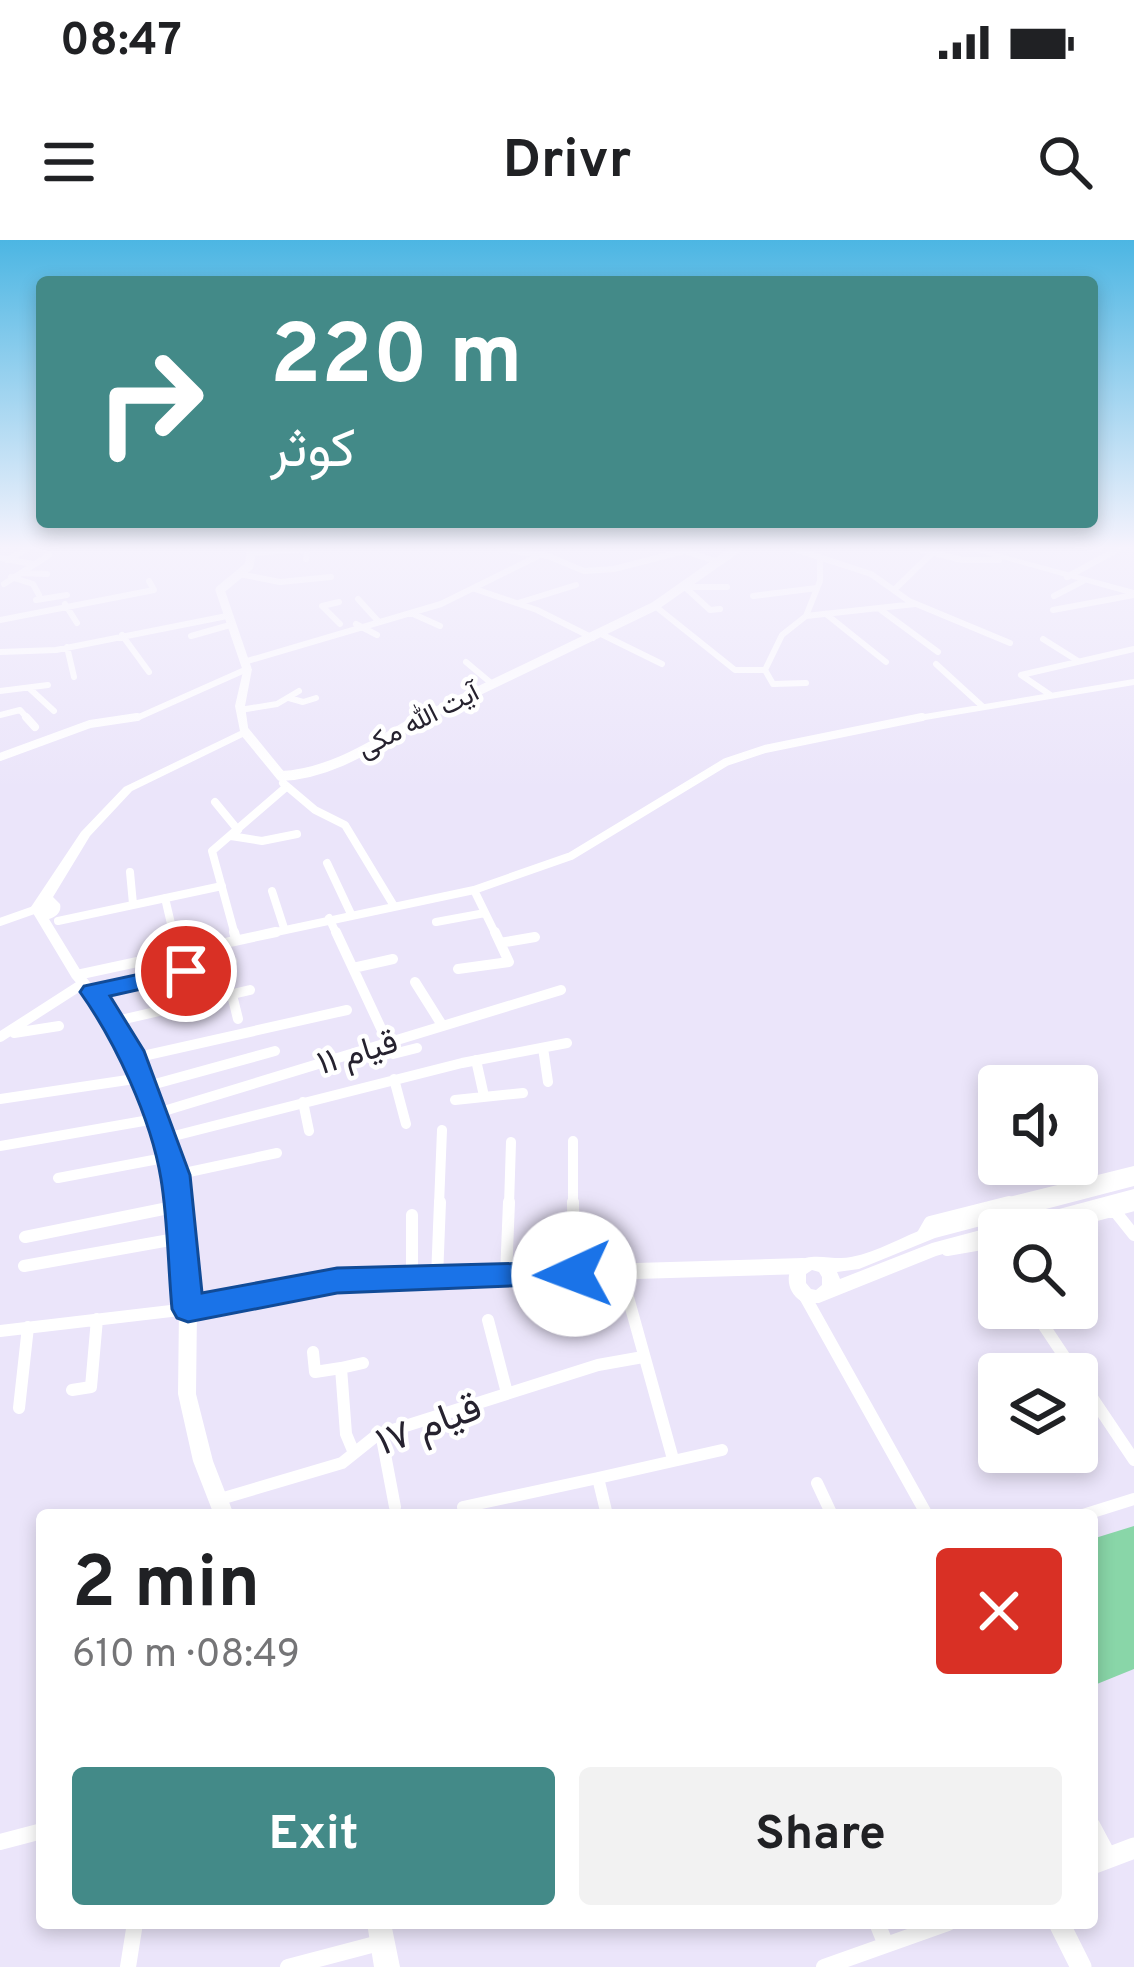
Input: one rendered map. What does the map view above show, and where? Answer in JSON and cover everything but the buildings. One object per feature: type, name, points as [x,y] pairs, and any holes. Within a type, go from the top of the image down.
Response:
[{"type":"main road","points":[[221,1507],[187,1394],[188,1309],[175,1175],[134,1058],[116,1021],[84,983],[49,914],[56,881],[85,834],[128,789],[245,732],[240,710],[246,665]]},
{"type":"main road","points":[[805,1277],[1134,1176]]},
{"type":"main road","points":[[805,1277],[810,1294],[830,1290],[927,1243],[1134,1195]]},
{"type":"main road","points":[[805,1277],[834,1281],[830,1290]]},
{"type":"street","points":[[0,652],[67,647],[175,628]]},
{"type":"street","points":[[191,635],[210,628]]},
{"type":"street","points":[[232,628],[246,665]]},
{"type":"street","points":[[327,634],[335,628]]},
{"type":"street","points":[[0,757],[90,724],[139,717],[246,665],[350,628]]},
{"type":"street","points":[[364,628],[377,635]]},
{"type":"street","points":[[576,628],[662,664]]},
{"type":"street","name":"آیت الله مکی","points":[[283,782],[339,762],[491,683],[614,628]]},
{"type":"street","points":[[685,628],[735,670],[765,670]]},
{"type":"street","points":[[765,670],[782,635],[791,628]]},
{"type":"street","points":[[843,628],[886,662]]},
{"type":"street","points":[[904,628],[938,652]]},
{"type":"street","points":[[976,628],[1010,644]]},
{"type":"street","points":[[122,635],[149,672]]},
{"type":"street","points":[[13,636],[16,650]]},
{"type":"street","points":[[1043,639],[1078,662]]},
{"type":"street","points":[[67,647],[74,677]]},
{"type":"street","points":[[1048,694],[1021,675],[1134,650]]},
{"type":"street","points":[[466,662],[491,683]]},
{"type":"street","points":[[936,664],[982,706]]},
{"type":"street","points":[[765,670],[773,684],[806,682]]},
{"type":"street","points":[[14,1031],[84,983],[236,939],[474,890],[571,856],[726,762],[765,749],[1134,682]]},
{"type":"street","points":[[0,691],[48,685]]},
{"type":"street","points":[[29,688],[54,711]]},
{"type":"street","points":[[240,710],[299,691]]},
{"type":"street","points":[[289,698],[303,702],[316,698]]},
{"type":"street","points":[[0,715],[20,710],[35,728]]},
{"type":"street","points":[[245,732],[283,782],[345,825],[394,906]]},
{"type":"street","points":[[54,736],[70,748]]},
{"type":"street","points":[[194,857],[212,851],[234,833],[283,782]]},
{"type":"street","points":[[215,802],[234,833],[262,841],[297,834]]},
{"type":"street","points":[[212,851],[236,939]]},
{"type":"street","points":[[327,863],[351,914]]},
{"type":"street","points":[[130,872],[133,904]]},
{"type":"street","points":[[0,922],[222,886]]},
{"type":"street","points":[[458,969],[509,962],[474,890]]},
{"type":"street","points":[[272,891],[284,928]]},
{"type":"street","points":[[165,898],[172,928]]},
{"type":"street","points":[[436,922],[485,914]]},
{"type":"street","points":[[329,918],[393,1054],[417,1048]]},
{"type":"street","points":[[500,943],[535,938]]},
{"type":"street","points":[[353,968],[393,959]]},
{"type":"street","points":[[84,983],[232,962]]},
{"type":"street","points":[[415,982],[442,1025]]},
{"type":"street","points":[[116,1021],[250,990]]},
{"type":"street","name":"قیام ۱۱","points":[[0,1145],[154,1117],[561,990]]},
{"type":"street","points":[[232,994],[238,1019]]},
{"type":"street","points":[[134,1058],[347,1010]]},
{"type":"street","points":[[297,1021],[303,1036]]},
{"type":"street","points":[[0,1036],[59,1026]]},
{"type":"street","points":[[13,1050],[14,1031]]},
{"type":"street","points":[[162,1139],[394,1079],[567,1043]]},
{"type":"street","points":[[543,1048],[548,1082]]},
{"type":"street","points":[[0,1099],[142,1083],[275,1051]]},
{"type":"street","points":[[476,1060],[484,1096]]},
{"type":"street","points":[[394,1079],[406,1124]]},
{"type":"street","points":[[455,1100],[523,1093]]},
{"type":"street","points":[[303,1102],[309,1131]]},
{"type":"street","points":[[437,1278],[442,1130]]},
{"type":"street","points":[[574,1141],[574,1274]]},
{"type":"street","points":[[506,1276],[511,1142]]},
{"type":"street","points":[[175,1175],[277,1153]]},
{"type":"street","points":[[58,1178],[169,1157]]},
{"type":"street","points":[[1098,1214],[1134,1205]]},
{"type":"street","points":[[25,1237],[178,1206]]},
{"type":"street","points":[[1114,1210],[1134,1235]]},
{"type":"street","points":[[412,1215],[412,1278]]},
{"type":"street","points":[[24,1266],[181,1238]]},
{"type":"street","points":[[927,1243],[967,1250],[978,1247]]},
{"type":"street","points":[[0,1330],[188,1309],[337,1280],[773,1269],[805,1277],[814,1311],[924,1509]]},
{"type":"street","points":[[621,1272],[673,1459]]},
{"type":"street","points":[[814,1311],[830,1290]]},
{"type":"street","points":[[73,1390],[91,1387],[98,1319]]},
{"type":"street","points":[[488,1320],[507,1394]]},
{"type":"street","points":[[19,1408],[28,1328]]},
{"type":"street","points":[[313,1352],[315,1372],[363,1363]]},
{"type":"street","name":"قیام ۱۷","points":[[221,1507],[342,1463],[381,1433],[598,1365],[643,1357]]},
{"type":"street","points":[[341,1368],[344,1418],[355,1453]]},
{"type":"street","points":[[1098,1406],[1134,1460]]},
{"type":"street","points":[[381,1433],[395,1508]]},
{"type":"street","points":[[463,1509],[722,1450]]},
{"type":"street","points":[[598,1478],[606,1509]]},
{"type":"street","points":[[817,1483],[829,1509]]},
{"type":"street","points":[[1098,1510],[1134,1499]]},
{"type":"street","points":[[0,1842],[36,1833]]},
{"type":"street","points":[[1101,1861],[1134,1848]]},
{"type":"street","points":[[128,1967],[134,1929]]},
{"type":"street","points":[[879,1929],[886,1945]]},
{"type":"street","points":[[824,1967],[931,1929]]},
{"type":"street","points":[[1062,1929],[1081,1967]]},
{"type":"street","points":[[288,1967],[383,1944]]},
{"type":"green space","points":[[1134,1526],[1134,1669],[1098,1684],[1098,1537]]},
{"type":"route","points":[[186,971],[93,992],[112,1014],[131,1051],[175,1175],[188,1309],[337,1280],[574,1274]]}]
